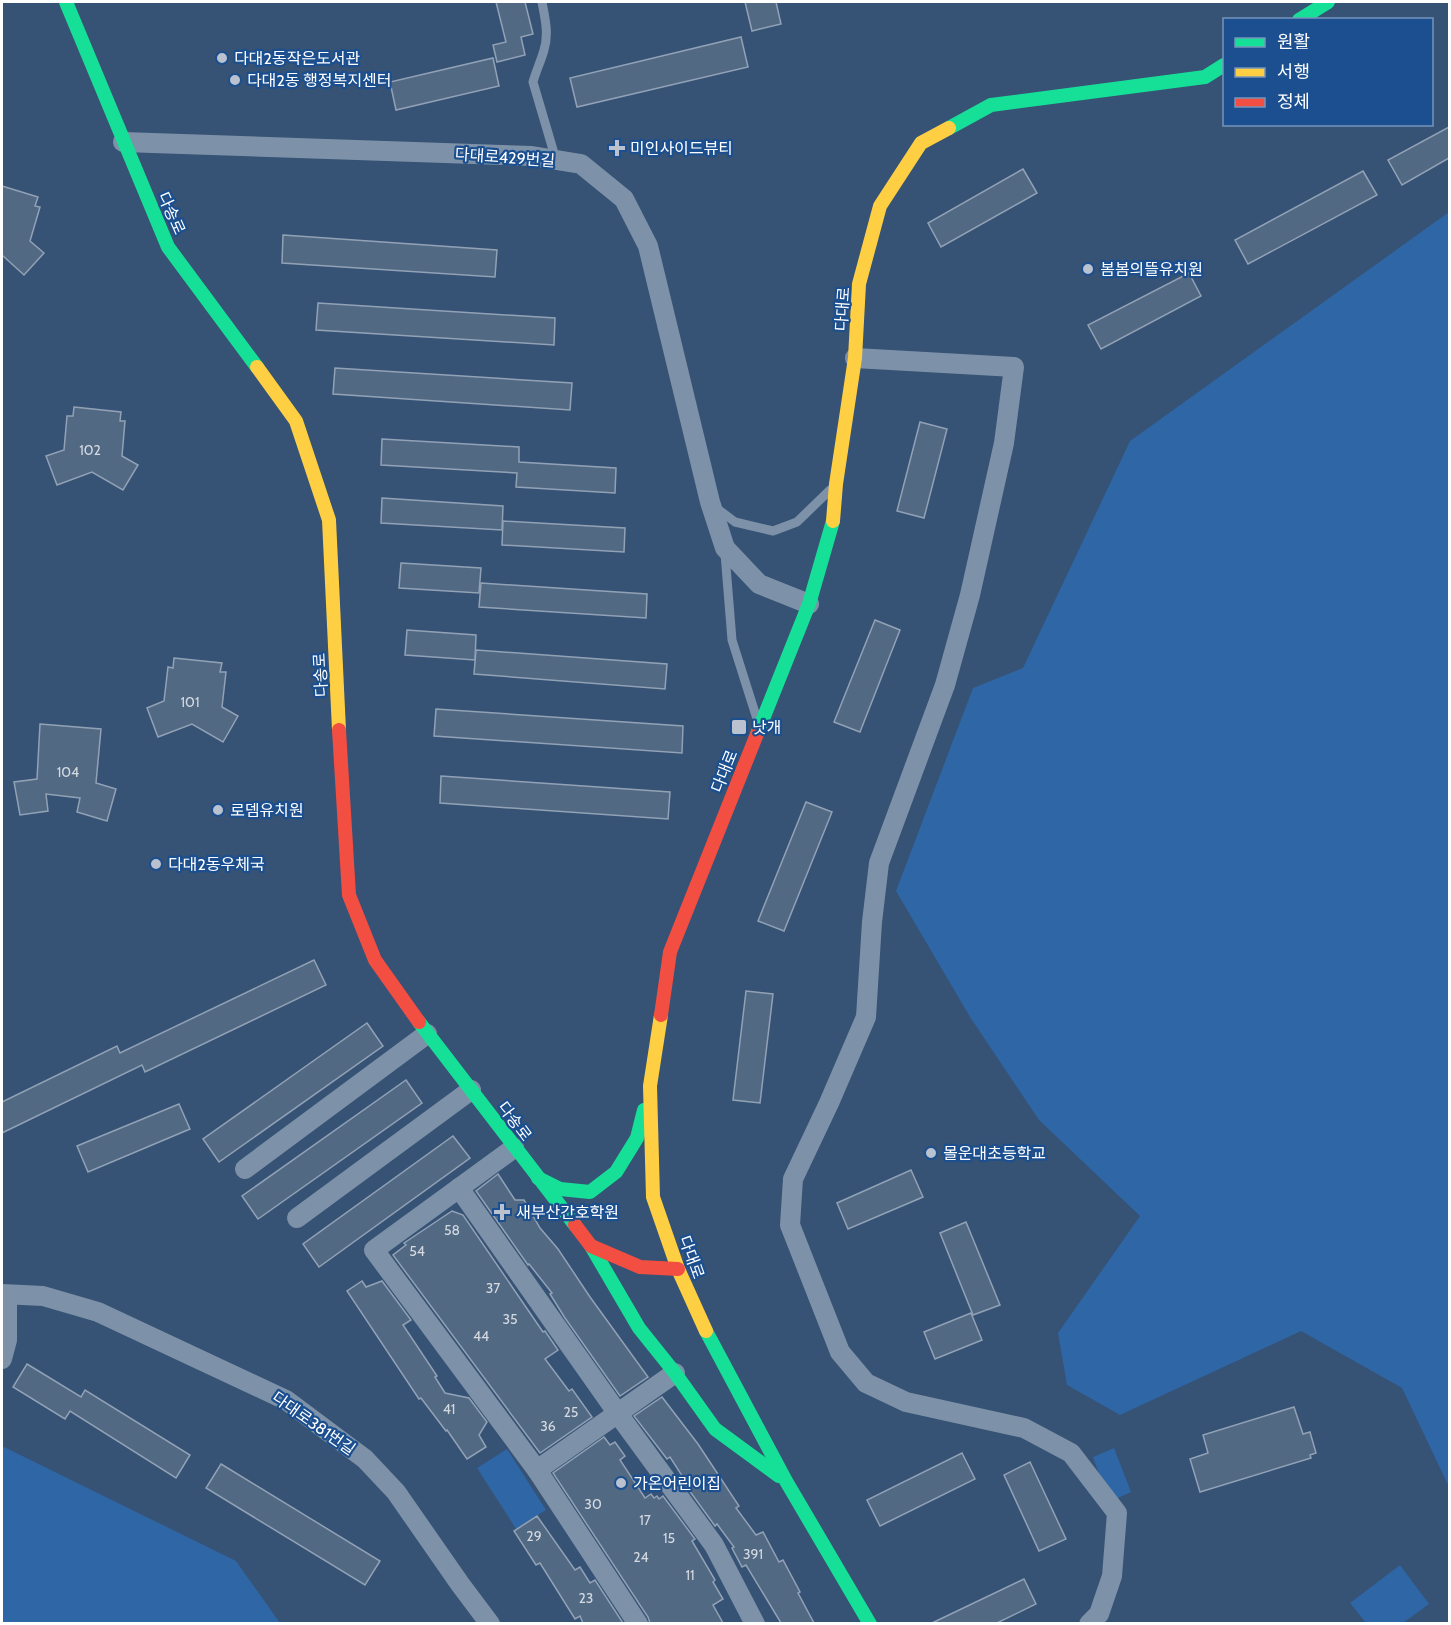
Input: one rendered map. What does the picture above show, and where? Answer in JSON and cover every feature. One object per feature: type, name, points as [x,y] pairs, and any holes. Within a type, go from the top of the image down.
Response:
[{"type":"main road","name":"다송로","points":[[66,2],[168,247],[296,421],[329,520],[340,763],[349,895],[375,960],[427,1034],[591,1246],[640,1267],[678,1269]]},
{"type":"main road","points":[[1302,18],[1328,2]]},
{"type":"main road","name":"다대로","points":[[870,1623],[786,1481],[699,1319],[678,1269],[653,1197],[650,1086],[670,951],[809,604],[833,524],[836,484],[855,358],[859,284],[880,206],[921,143],[991,105],[1205,77],[1223,66]]},
{"type":"main road","points":[[538,1178],[560,1189],[590,1192],[616,1172],[637,1138],[650,1086]]},
{"type":"main road","points":[[591,1246],[639,1328],[675,1372],[715,1429],[786,1481]]},
{"type":"street","name":"다대로429번길","points":[[123,142],[532,156],[581,164],[624,199],[648,246],[710,502],[725,548],[759,584],[809,604]]},
{"type":"street","points":[[855,358],[1014,367],[1004,443],[945,685],[879,863],[872,922],[866,1017],[793,1179],[790,1226],[840,1352],[866,1383],[906,1402],[1024,1428],[1071,1454],[1117,1513],[1112,1576],[1099,1614],[1089,1623]]},
{"type":"street","points":[[245,1169],[427,1034]]},
{"type":"street","points":[[297,1218],[471,1090]]},
{"type":"street","points":[[514,1148],[374,1250],[537,1470],[638,1623]]},
{"type":"street","points":[[459,1188],[617,1413],[714,1545],[755,1623]]},
{"type":"street","points":[[2,1359],[8,1340],[4,1294]]},
{"type":"street","name":"다대로381번길","points":[[4,1294],[43,1296],[98,1312],[286,1400],[365,1459],[396,1492],[490,1623]]},
{"type":"street","points":[[537,1470],[675,1372]]},
{"type":"lane","points":[[542,2],[547,29],[545,48],[534,82],[556,160]]},
{"type":"lane","points":[[710,502],[735,522],[773,531],[797,522],[836,484]]},
{"type":"lane","points":[[725,548],[732,640],[760,728]]},
{"type":"shaded area","points":[[1449,212],[1449,1487],[1402,1388],[1301,1331],[1120,1415],[1067,1385],[1058,1333],[1140,1216],[1039,1120],[970,1017],[896,891],[973,688],[1023,668],[1130,441]]},
{"type":"shaded area","points":[[2,1446],[236,1561],[280,1623],[2,1623]]},
{"type":"shaded area","points":[[1114,1448],[1131,1492],[1109,1502],[1093,1457]]},
{"type":"shaded area","points":[[507,1449],[546,1510],[516,1529],[477,1468]]},
{"type":"shaded area","points":[[1400,1565],[1429,1604],[1403,1623],[1366,1623],[1350,1603]]},
{"type":"building","points":[[496,2],[525,2],[533,34],[521,37],[525,55],[497,62],[493,45],[506,42]]},
{"type":"building","points":[[745,2],[776,2],[781,24],[752,31]]},
{"type":"building","points":[[741,37],[748,67],[577,107],[570,78]]},
{"type":"building","points":[[493,58],[499,86],[396,110],[390,82]]},
{"type":"building","points":[[1449,127],[1449,158],[1402,185],[1388,160]]},
{"type":"building","points":[[1023,169],[1037,193],[941,247],[928,223]]},
{"type":"building","points":[[1363,171],[1377,195],[1248,264],[1235,240]]},
{"type":"building","points":[[2,186],[38,197],[35,206],[40,207],[30,241],[44,253],[24,275],[2,255]]},
{"type":"building","points":[[283,235],[497,250],[495,277],[282,263]]},
{"type":"building","points":[[1189,273],[1201,296],[1101,349],[1088,325]]},
{"type":"building","points":[[318,303],[555,318],[554,345],[316,330]]},
{"type":"building","points":[[335,368],[572,383],[570,410],[333,394]]},
{"type":"building","points":[[74,407],[121,412],[120,421],[125,421],[122,456],[138,465],[123,490],[92,472],[57,485],[46,456],[64,450],[67,416],[73,416]]},
{"type":"building","points":[[920,422],[947,429],[924,518],[897,511]]},
{"type":"building","points":[[382,439],[519,447],[519,462],[616,468],[615,493],[516,487],[517,473],[381,465]]},
{"type":"building","points":[[382,498],[503,506],[502,530],[381,523]]},
{"type":"building","points":[[503,521],[625,528],[624,552],[502,545]]},
{"type":"building","points":[[401,563],[481,568],[479,593],[399,588]]},
{"type":"building","points":[[481,583],[647,594],[646,618],[479,607]]},
{"type":"building","points":[[875,620],[900,630],[860,732],[834,722]]},
{"type":"building","points":[[407,630],[476,635],[475,660],[405,655]]},
{"type":"building","points":[[476,650],[667,664],[665,689],[474,674]]},
{"type":"building","points":[[174,658],[222,663],[220,672],[226,672],[222,707],[238,716],[223,742],[192,724],[158,737],[147,708],[164,701],[168,667],[173,668]]},
{"type":"building","points":[[436,709],[683,726],[682,753],[434,736]]},
{"type":"building","points":[[40,724],[101,729],[96,783],[116,789],[107,821],[77,812],[80,798],[46,794],[48,811],[20,815],[14,782],[37,779]]},
{"type":"building","points":[[441,776],[670,792],[668,819],[440,803]]},
{"type":"building","points":[[806,802],[832,812],[784,931],[758,921]]},
{"type":"building","points":[[314,960],[326,985],[145,1072],[142,1065],[2,1133],[2,1102],[117,1046],[120,1053]]},
{"type":"building","points":[[746,991],[773,994],[760,1103],[733,1100]]},
{"type":"building","points":[[367,1023],[383,1046],[219,1162],[203,1139]]},
{"type":"building","points":[[406,1080],[422,1103],[258,1219],[242,1196]]},
{"type":"building","points":[[179,1104],[190,1129],[88,1172],[77,1146]]},
{"type":"building","points":[[453,1136],[470,1158],[319,1267],[303,1244]]},
{"type":"building","points":[[911,1170],[923,1197],[848,1229],[837,1203]]},
{"type":"building","points":[[498,1174],[515,1200],[524,1200],[540,1228],[558,1249],[648,1377],[620,1396],[565,1318],[550,1294],[552,1293],[528,1265],[476,1191]]},
{"type":"building","points":[[452,1211],[463,1215],[543,1332],[545,1331],[558,1350],[545,1359],[569,1391],[572,1389],[592,1417],[540,1453],[393,1255],[406,1245],[404,1243]]},
{"type":"building","points":[[966,1222],[1000,1305],[973,1315],[940,1233]]},
{"type":"building","points":[[362,1281],[366,1287],[382,1281],[411,1320],[403,1325],[437,1376],[435,1377],[445,1393],[469,1398],[487,1422],[479,1435],[486,1447],[467,1459],[447,1430],[421,1398],[419,1399],[347,1291]]},
{"type":"building","points":[[971,1313],[982,1340],[935,1359],[924,1332]]},
{"type":"building","points":[[27,1364],[81,1397],[85,1390],[190,1455],[176,1478],[70,1411],[65,1419],[13,1387]]},
{"type":"building","points":[[662,1397],[698,1444],[739,1506],[736,1508],[756,1535],[763,1532],[779,1562],[783,1560],[814,1623],[781,1623],[746,1565],[742,1567],[732,1548],[734,1547],[717,1524],[715,1526],[686,1486],[688,1485],[670,1457],[667,1459],[634,1416]]},
{"type":"building","points":[[1294,1407],[1303,1434],[1310,1432],[1316,1453],[1310,1455],[1311,1458],[1200,1492],[1190,1459],[1208,1453],[1203,1435]]},
{"type":"building","points":[[604,1437],[610,1445],[615,1442],[625,1456],[620,1460],[645,1498],[651,1494],[654,1498],[657,1496],[659,1499],[663,1496],[695,1539],[692,1541],[715,1580],[713,1582],[723,1599],[713,1605],[723,1623],[650,1623],[553,1473]]},
{"type":"building","points":[[962,1453],[975,1479],[880,1526],[867,1500]]},
{"type":"building","points":[[1030,1462],[1066,1539],[1039,1551],[1004,1475]]},
{"type":"building","points":[[221,1464],[380,1561],[365,1585],[206,1488]]},
{"type":"building","points":[[537,1516],[575,1570],[580,1567],[590,1583],[595,1580],[623,1623],[583,1623],[580,1616],[575,1619],[540,1563],[536,1565],[514,1531]]},
{"type":"building","points":[[1024,1579],[1036,1604],[997,1623],[932,1623]]},
{"type":"traffic: fast","points":[[66,2],[168,247],[257,367]]},
{"type":"traffic: fast","points":[[1302,18],[1328,2]]},
{"type":"traffic: fast","points":[[949,128],[991,105],[1205,77],[1223,66]]},
{"type":"traffic: fast","points":[[757,734],[809,604],[833,521]]},
{"type":"traffic: fast","points":[[419,1022],[575,1225]]},
{"type":"traffic: fast","points":[[538,1178],[560,1189],[590,1192],[616,1172],[637,1138],[644,1110]]},
{"type":"traffic: fast","points":[[591,1246],[639,1328],[715,1429],[779,1476]]},
{"type":"traffic: fast","points":[[706,1331],[786,1481],[870,1624]]},
{"type":"traffic: slow","points":[[833,521],[836,484],[855,358],[859,284],[880,206],[921,143],[949,128]]},
{"type":"traffic: slow","points":[[257,367],[296,421],[329,520],[339,730]]},
{"type":"traffic: slow","points":[[661,1015],[650,1086],[653,1197],[678,1269],[706,1331]]},
{"type":"traffic: jam","points":[[339,730],[349,895],[375,960],[419,1022]]},
{"type":"traffic: jam","points":[[661,1015],[670,952],[757,734]]},
{"type":"traffic: jam","points":[[575,1225],[591,1246],[640,1267],[678,1269]]},
{"type":"place","name":"다대2동작은도서관","points":[[222,58]]},
{"type":"place","name":"다대2동 행정복지센터","points":[[235,80]]},
{"type":"place","name":"미인사이드뷰티","points":[[617,148]]},
{"type":"place","name":"봄봄의뜰유치원","points":[[1088,269]]},
{"type":"place","name":"낫개","points":[[739,727]]},
{"type":"place","name":"로뎀유치원","points":[[218,810]]},
{"type":"place","name":"다대2동우체국","points":[[156,864]]},
{"type":"place","name":"몰운대초등학교","points":[[931,1153]]},
{"type":"place","name":"새부산간호학원","points":[[502,1212]]},
{"type":"place","name":"가온어린이집","points":[[621,1483]]}]
